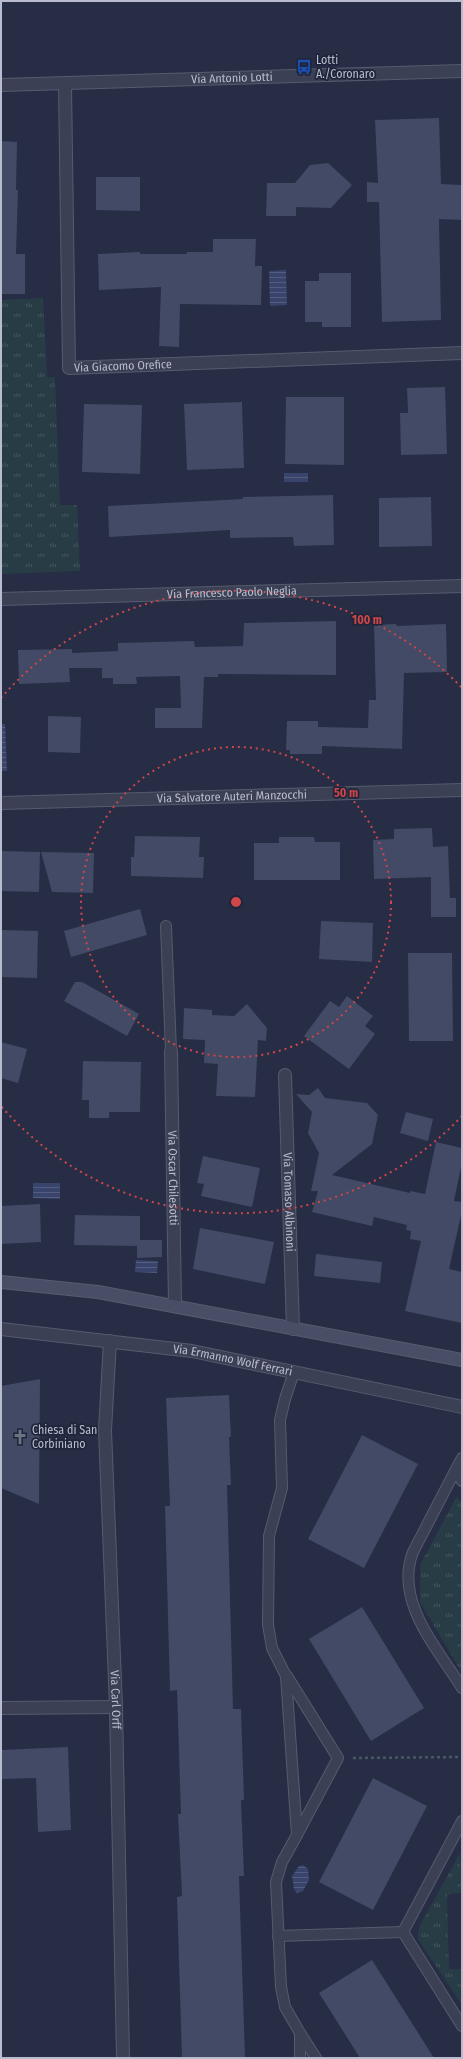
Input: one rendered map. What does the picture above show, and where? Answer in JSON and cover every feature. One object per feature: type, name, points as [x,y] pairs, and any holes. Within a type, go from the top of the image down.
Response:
[{"type":"street","name":"Via Antonio Lotti","points":[[1,85],[462,71]]},
{"type":"street","name":"Via Giacomo Orefice","points":[[65,84],[69,368],[462,353]]},
{"type":"street","name":"Via Francesco Paolo Neglia","points":[[1,599],[462,586]]},
{"type":"street","name":"Via Salvatore Auteri Manzocchi","points":[[1,803],[462,790]]},
{"type":"street","name":"Via Oscar Chilesotti","points":[[170,1051],[175,1306]]},
{"type":"street","name":"Via Tomaso Albinoni","points":[[285,1075],[293,1329]]},
{"type":"street","points":[[1,1282],[98,1292],[462,1360]]},
{"type":"street","name":"Via Ermanno Wolf Ferrari","points":[[1,1329],[192,1351],[462,1407]]},
{"type":"street","name":"Via Carl Orff","points":[[110,1341],[106,1430],[116,1707],[123,2058]]},
{"type":"street","points":[[1,1708],[116,1707]]},
{"type":"lane","points":[[166,926],[170,1051]]},
{"type":"lane","points":[[294,1372],[281,1413],[280,1430],[282,1488],[279,1504],[270,1529],[268,1544],[269,1633],[272,1648],[286,1676],[338,1758],[282,1862],[277,1875],[275,1889],[283,2001],[300,2033],[316,2058]]},
{"type":"lane","points":[[462,1458],[413,1552],[409,1565],[408,1586],[410,1600],[416,1616],[462,1688]]},
{"type":"lane","points":[[455,1471],[462,1481]]},
{"type":"lane","points":[[286,1676],[297,1835]]},
{"type":"lane","points":[[403,1932],[462,1821]]},
{"type":"lane","points":[[278,1936],[403,1932]]},
{"type":"lane","points":[[403,1932],[462,2026]]},
{"type":"lane","points":[[300,2033],[300,2058]]},
{"type":"path","points":[[338,1758],[462,1756]]},
{"type":"green space","points":[[43,298],[47,377],[55,377],[60,505],[77,505],[80,571],[1,574],[1,300]]},
{"type":"green space","points":[[457,1496],[462,1504],[462,1673],[420,1602],[420,1565]]},
{"type":"green space","points":[[460,1853],[462,1893],[447,1894],[449,1969],[462,1969],[462,2005],[418,1939],[419,1927]]},
{"type":"water","points":[[286,270],[287,305],[270,306],[269,271]]},
{"type":"water","points":[[284,473],[308,473],[308,482],[284,482]]},
{"type":"water","points":[[1,724],[5,724],[7,771],[1,771]]},
{"type":"water","points":[[33,1183],[60,1183],[60,1199],[33,1198]]},
{"type":"water","points":[[136,1260],[158,1261],[157,1273],[135,1272]]},
{"type":"water","points":[[303,1865],[308,1869],[309,1880],[303,1891],[297,1893],[294,1889],[292,1876],[299,1866]]},
{"type":"building","points":[[439,118],[441,184],[462,185],[462,220],[439,219],[441,320],[382,322],[379,202],[367,202],[367,182],[378,183],[375,120]]},
{"type":"building","points":[[1,141],[17,142],[16,190],[18,190],[16,254],[25,254],[25,294],[1,294]]},
{"type":"building","points":[[328,163],[352,185],[331,208],[296,207],[296,216],[266,216],[267,183],[295,183],[310,165]]},
{"type":"building","points":[[96,177],[140,177],[140,211],[96,210]]},
{"type":"building","points":[[213,239],[256,239],[255,266],[262,266],[261,305],[180,304],[179,347],[159,346],[161,287],[99,290],[98,254],[140,252],[140,254],[187,254],[187,252],[213,252]]},
{"type":"building","points":[[319,273],[351,273],[351,327],[322,327],[322,322],[305,322],[305,281],[319,281]]},
{"type":"building","points":[[445,387],[447,454],[401,455],[400,413],[408,413],[407,388]]},
{"type":"building","points":[[286,397],[344,397],[344,465],[285,464]]},
{"type":"building","points":[[242,402],[244,468],[187,470],[184,404]]},
{"type":"building","points":[[84,404],[142,405],[140,474],[82,472]]},
{"type":"building","points":[[333,495],[334,545],[294,546],[293,537],[230,538],[230,530],[109,537],[108,506],[243,499],[243,497]]},
{"type":"building","points":[[431,497],[432,546],[379,547],[379,498]]},
{"type":"building","points":[[336,621],[336,675],[218,674],[218,677],[204,677],[202,728],[155,728],[155,708],[181,708],[180,676],[136,677],[137,684],[113,684],[113,678],[102,678],[102,668],[69,668],[70,682],[19,684],[18,650],[72,649],[72,653],[118,651],[118,643],[194,641],[195,647],[243,646],[244,623]]},
{"type":"building","points":[[396,624],[397,626],[446,624],[447,672],[404,673],[402,749],[322,746],[322,754],[290,754],[290,750],[286,750],[287,721],[318,721],[318,727],[368,728],[369,700],[376,700],[374,625]]},
{"type":"building","points":[[48,716],[81,717],[80,753],[48,752]]},
{"type":"building","points":[[432,828],[433,847],[448,846],[450,898],[456,898],[456,917],[431,917],[431,877],[374,879],[373,840],[394,839],[394,829]]},
{"type":"building","points":[[135,836],[200,837],[199,857],[204,857],[203,878],[131,876],[131,857],[134,857]]},
{"type":"building","points":[[279,837],[314,837],[315,842],[340,842],[340,880],[254,880],[254,843],[279,843]]},
{"type":"building","points":[[1,851],[40,852],[39,892],[1,891]]},
{"type":"building","points":[[41,852],[94,853],[93,893],[52,892]]},
{"type":"building","points":[[140,909],[147,935],[71,957],[64,931]]},
{"type":"building","points":[[321,921],[373,923],[372,962],[319,959]]},
{"type":"building","points":[[1,930],[38,931],[37,978],[1,977]]},
{"type":"building","points":[[408,953],[452,953],[453,1041],[409,1041]]},
{"type":"building","points":[[75,982],[82,982],[139,1014],[127,1036],[64,1001]]},
{"type":"building","points":[[347,996],[373,1016],[365,1026],[375,1034],[349,1069],[304,1036],[330,1001],[339,1007]]},
{"type":"building","points":[[247,1004],[267,1028],[266,1041],[258,1040],[255,1097],[216,1096],[218,1064],[204,1063],[205,1040],[183,1039],[184,1008],[212,1010],[212,1015],[234,1016]]},
{"type":"building","points":[[1,1042],[27,1049],[18,1083],[1,1078]]},
{"type":"building","points":[[83,1061],[141,1062],[140,1112],[109,1112],[109,1118],[89,1118],[89,1100],[82,1100]]},
{"type":"building","points":[[318,1088],[325,1098],[367,1103],[378,1115],[372,1144],[332,1175],[410,1193],[410,1191],[425,1194],[436,1142],[462,1148],[462,1162],[454,1201],[462,1202],[462,1211],[449,1269],[462,1272],[462,1323],[405,1311],[421,1241],[410,1239],[411,1231],[406,1230],[407,1225],[374,1217],[372,1226],[312,1212],[318,1191],[311,1191],[319,1153],[308,1133],[312,1112],[296,1094],[309,1095]]},
{"type":"building","points":[[406,1112],[433,1119],[428,1141],[400,1133]]},
{"type":"building","points":[[203,1156],[260,1168],[252,1207],[201,1196],[204,1184],[197,1183]]},
{"type":"building","points":[[40,1204],[41,1242],[1,1244],[1,1206]]},
{"type":"building","points":[[75,1215],[140,1216],[140,1240],[162,1240],[162,1257],[137,1258],[137,1246],[74,1245]]},
{"type":"building","points":[[200,1228],[274,1242],[265,1284],[193,1269]]},
{"type":"building","points":[[316,1254],[382,1262],[380,1283],[314,1276]]},
{"type":"building","name":"Chiesa di San Corbiniano","points":[[40,1379],[39,1504],[1,1488],[1,1386]]},
{"type":"building","points":[[229,1395],[231,1485],[227,1485],[233,1709],[241,1709],[244,1800],[241,1800],[244,1876],[239,1876],[245,2058],[182,2058],[177,1897],[182,1896],[178,1814],[181,1814],[177,1690],[170,1691],[165,1506],[170,1506],[166,1398]]},
{"type":"building","points":[[362,1435],[418,1464],[364,1568],[308,1539]]},
{"type":"building","points":[[362,1607],[424,1708],[371,1741],[309,1639]]},
{"type":"building","points":[[68,1747],[71,1830],[38,1832],[36,1778],[1,1779],[1,1750]]},
{"type":"building","points":[[373,1778],[427,1806],[373,1910],[319,1882]]},
{"type":"building","points":[[372,1960],[434,2058],[360,2058],[319,1993]]},
{"type":"place","name":"Lotti A./Coronaro","points":[[304,67]]},
{"type":"place","name":"Chiesa di San Corbiniano","points":[[20,1437]]}]
